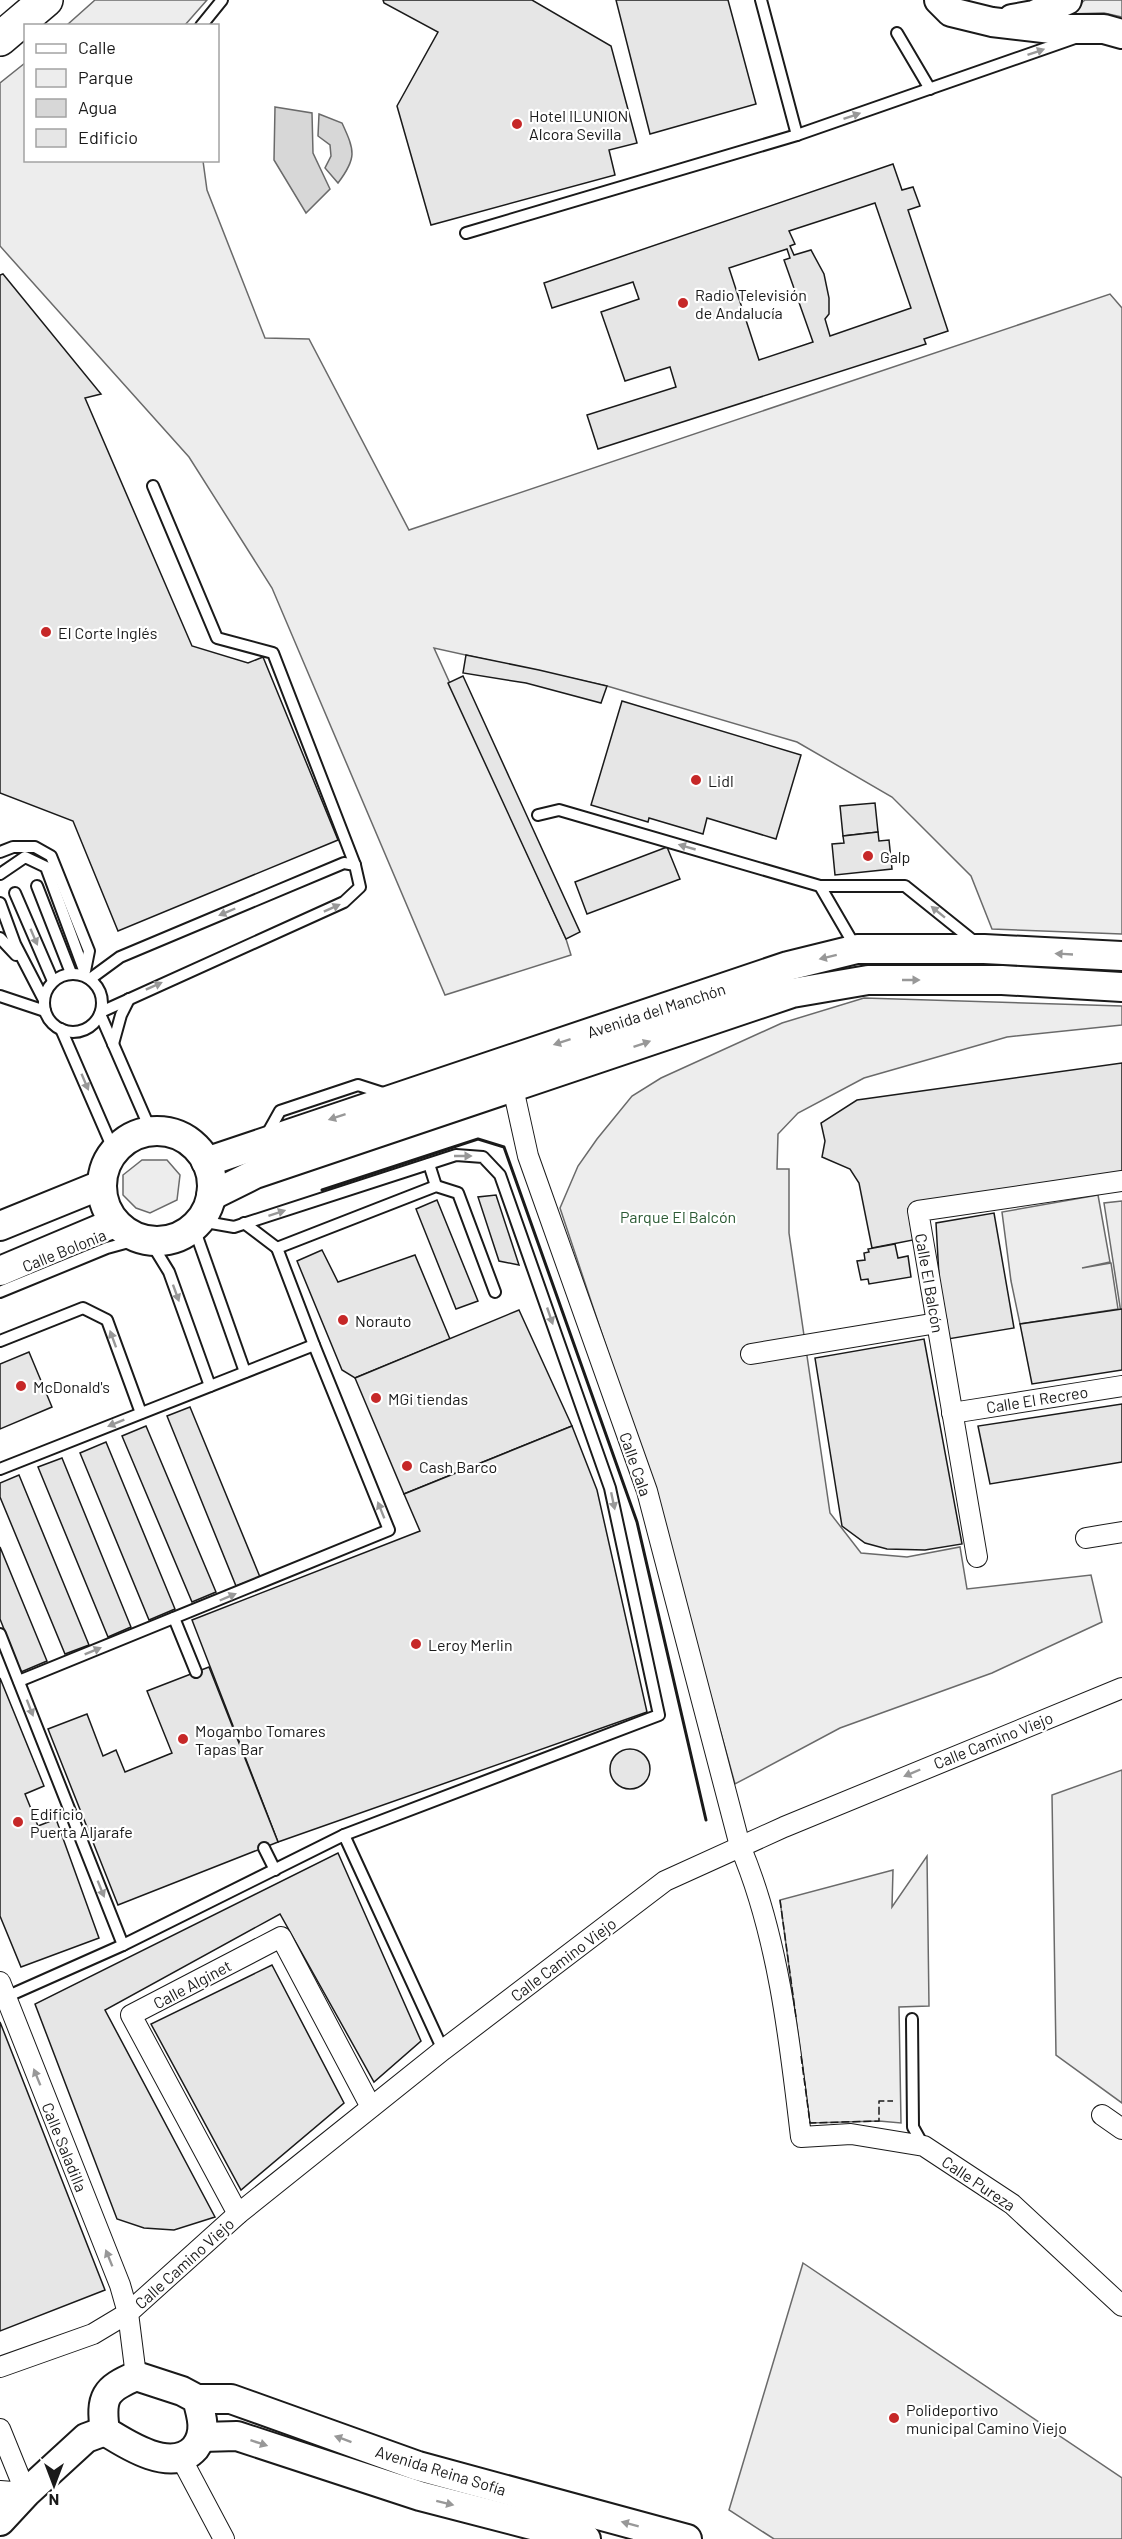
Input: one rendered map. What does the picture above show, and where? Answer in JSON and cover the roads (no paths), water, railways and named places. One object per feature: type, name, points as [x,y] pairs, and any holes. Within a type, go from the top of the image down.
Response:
[{"type":"highway","points":[[0,39],[46,0]]},
{"type":"main road","points":[[939,0],[951,12],[992,22],[1052,29],[1113,31]]},
{"type":"main road","points":[[992,22],[1034,15],[1066,0]]},
{"type":"main road","name":"Avenida del Manchón","points":[[206,1162],[788,966],[857,950],[984,949],[1122,956]]},
{"type":"main road","name":"Avenida del Manchón","points":[[202,1215],[255,1174],[792,993],[868,980],[1002,980],[1122,987]]},
{"type":"main road","points":[[151,1131],[168,1132],[183,1138],[197,1148],[206,1162],[212,1179],[202,1215],[173,1239],[145,1240],[126,1233],[114,1222],[107,1211],[101,1185],[105,1167],[114,1150],[131,1138],[151,1131]]},
{"type":"main road","points":[[6,1218],[45,1208],[101,1185]]},
{"type":"main road","points":[[0,1271],[114,1222]]},
{"type":"main road","points":[[136,2376],[173,2387],[197,2399],[203,2419],[202,2437],[193,2450],[181,2458],[158,2457],[129,2445],[105,2431],[102,2415],[104,2401],[113,2386],[136,2376]]},
{"type":"main road","name":"Avenida Reina Sofía","points":[[197,2399],[231,2399],[418,2466],[687,2539]]},
{"type":"main road","points":[[0,2521],[13,2492],[86,2438],[105,2431]]},
{"type":"main road","name":"Avenida Reina Sofía","points":[[202,2437],[237,2436],[420,2496],[586,2539]]},
{"type":"street","name":"Calle Cala","points":[[513,1088],[528,1156],[646,1491],[740,1846],[755,1882],[787,2022],[801,2137]]},
{"type":"street","name":"Calle El Balcón","points":[[977,1557],[918,1211],[1122,1181]]},
{"type":"street","points":[[751,1354],[937,1323]]},
{"type":"street","name":"Calle El Recreo","points":[[952,1413],[1122,1386]]},
{"type":"street","points":[[1086,1538],[1122,1532]]},
{"type":"street","name":"Calle Camino Viejo","points":[[136,2376],[128,2313],[238,2214],[443,2050],[665,1881],[740,1846],[938,1762],[1122,1688]]},
{"type":"street","name":"Calle Alginet","points":[[238,2214],[131,2016],[281,1937],[371,2108]]},
{"type":"street","name":"Calle Saladilla","points":[[3,1990],[120,2284],[128,2313]]},
{"type":"street","points":[[1102,2115],[1122,2129]]},
{"type":"street","name":"Calle Pureza","points":[[801,2137],[851,2134],[924,2146],[1012,2204],[1122,2306]]},
{"type":"street","points":[[0,2367],[93,2334],[128,2313]]},
{"type":"street","points":[[0,2429],[13,2492]]},
{"type":"street","points":[[181,2458],[224,2539]]},
{"type":"lane","points":[[203,24],[222,0]]},
{"type":"lane","points":[[761,0],[797,135]]},
{"type":"lane","points":[[466,233],[797,135],[930,89],[1113,31]]},
{"type":"lane","points":[[897,33],[930,89]]},
{"type":"lane","points":[[0,903],[15,944],[28,967],[51,1022],[70,1032],[88,1028],[101,1013],[129,999],[344,902],[360,887],[355,865],[273,653],[216,638],[153,486]]},
{"type":"lane","points":[[538,815],[560,810],[820,886],[905,886],[984,949]]},
{"type":"lane","points":[[0,852],[13,847],[35,847],[51,856],[89,951],[87,975]]},
{"type":"lane","points":[[0,873],[25,857],[46,867],[87,975],[100,990],[101,1013],[151,1131]]},
{"type":"lane","points":[[53,981],[71,974],[87,975],[120,957],[344,863],[355,865]]},
{"type":"lane","points":[[37,886],[71,974]]},
{"type":"lane","points":[[820,886],[857,950]]},
{"type":"lane","points":[[15,893],[53,981],[45,1005]]},
{"type":"lane","points":[[0,938],[28,967]]},
{"type":"lane","points":[[0,996],[45,1005]]},
{"type":"lane","points":[[113,1044],[121,1015],[129,999]]},
{"type":"lane","points":[[61,1029],[114,1150]]},
{"type":"lane","points":[[3,1990],[123,1945],[344,1835],[659,1715],[610,1488],[500,1174],[483,1157],[456,1155],[234,1227],[202,1215]]},
{"type":"lane","points":[[429,1164],[436,1186]]},
{"type":"lane","points":[[277,1248],[436,1186],[458,1193],[495,1292]]},
{"type":"lane","points":[[202,1215],[245,1372]]},
{"type":"lane","points":[[19,1681],[388,1530],[277,1248],[244,1223]]},
{"type":"lane","points":[[145,1240],[169,1272],[210,1386]]},
{"type":"lane","name":"Calle Bolonia","points":[[0,1292],[107,1248],[145,1240]]},
{"type":"lane","points":[[0,1341],[83,1308],[106,1320],[141,1413]]},
{"type":"lane","points":[[0,1469],[314,1345]]},
{"type":"lane","points":[[174,1618],[196,1672]]},
{"type":"lane","points":[[0,1634],[123,1945]]},
{"type":"lane","points":[[344,1835],[443,2050]]},
{"type":"lane","points":[[264,1848],[275,1870]]},
{"type":"lane","points":[[912,2019],[913,2127],[924,2146]]},
{"type":"water","points":[[275,107],[312,113],[313,153],[330,189],[306,213],[274,160]]},
{"type":"water","points":[[319,114],[342,123],[350,141],[351,160],[338,183],[325,168],[331,156],[330,145],[318,136]]},
{"type":"place","name":"Hotel ILUNION Alcora Sevilla","points":[[517,124]]},
{"type":"place","name":"Radio Televisión de Andalucía","points":[[683,303]]},
{"type":"place","name":"El Corte Inglés","points":[[46,632]]},
{"type":"place","name":"Lidl","points":[[696,780]]},
{"type":"place","name":"Galp","points":[[868,856]]},
{"type":"place","name":"Norauto","points":[[343,1320]]},
{"type":"place","name":"McDonald's","points":[[21,1386]]},
{"type":"place","name":"MGi tiendas","points":[[376,1398]]},
{"type":"place","name":"Cash Barco","points":[[407,1466]]},
{"type":"place","name":"Leroy Merlin","points":[[416,1644]]},
{"type":"place","name":"Mogambo Tomares Tapas Bar","points":[[183,1739]]},
{"type":"place","name":"Edificio Puerta Aljarafe","points":[[18,1822]]},
{"type":"place","name":"Polideportivo municipal Camino Viejo","points":[[894,2418]]},
{"type":"park label","name":"Parque El Balcón","points":[[678,1216]]}]
